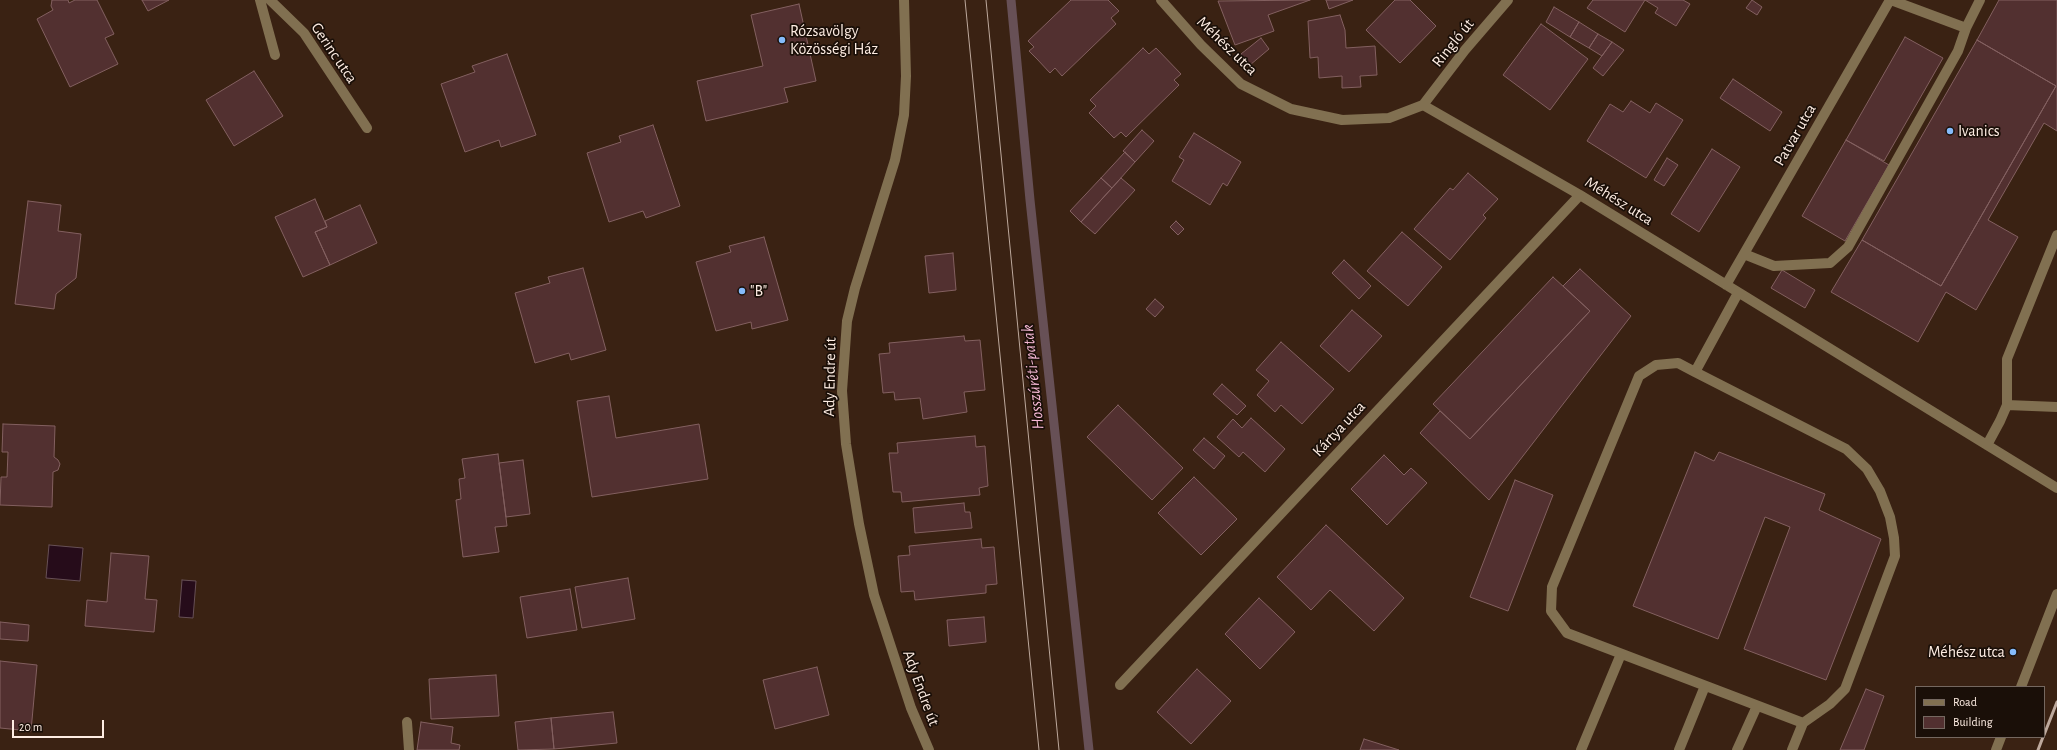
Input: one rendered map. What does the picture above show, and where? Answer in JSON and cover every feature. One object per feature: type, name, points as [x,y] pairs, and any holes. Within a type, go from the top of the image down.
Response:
[{"type":"street","points":[[260,0],[275,55]]},
{"type":"street","name":"Gerinc utca","points":[[270,0],[304,33],[367,128]]},
{"type":"street","name":"Ady Endre út","points":[[904,0],[906,76],[904,115],[895,160],[855,288],[847,321],[842,391],[846,444],[859,524],[874,595],[910,708],[929,750]]},
{"type":"street","name":"Méhész utca","points":[[1161,0],[1201,45],[1241,84],[1291,109],[1342,120],[1389,118],[1423,105],[1580,194],[1738,293],[2057,488]]},
{"type":"street","name":"Ringló út","points":[[1423,105],[1465,50],[1508,0]]},
{"type":"street","points":[[1891,0],[1966,28]]},
{"type":"street","name":"Patvar utca","points":[[1726,285],[1891,0]]},
{"type":"street","points":[[1744,254],[1774,266],[1830,263],[1848,247],[1958,51],[1966,28],[1980,0]]},
{"type":"street","name":"Kártya utca","points":[[1120,685],[1580,194]]},
{"type":"street","points":[[1987,445],[2000,421],[2006,405],[2007,360],[2057,235]]},
{"type":"street","points":[[1695,372],[1738,293]]},
{"type":"street","points":[[1792,750],[1803,723],[1830,704],[1844,689],[1895,556],[1894,538],[1890,517],[1880,491],[1867,469],[1846,449],[1678,363],[1656,365],[1640,376],[1552,586],[1551,611],[1567,633],[1803,723]]},
{"type":"street","points":[[2006,405],[2057,407]]},
{"type":"street","points":[[2021,686],[2057,594]]},
{"type":"street","points":[[1581,750],[1621,654]]},
{"type":"street","points":[[1679,750],[1705,686]]},
{"type":"street","points":[[1737,750],[1758,706]]},
{"type":"street","points":[[407,722],[409,750]]},
{"type":"street","points":[[1996,750],[2001,738]]},
{"type":"shaded area","points":[[49,545],[83,548],[80,581],[46,578]]},
{"type":"shaded area","points":[[182,580],[196,581],[193,618],[179,617]]},
{"type":"building","points":[[52,0],[68,0],[69,3],[75,0],[97,0],[114,34],[105,38],[118,64],[70,87],[37,19],[53,10],[51,6]]},
{"type":"building","points":[[142,0],[169,0],[148,11]]},
{"type":"building","points":[[1071,0],[1108,0],[1119,11],[1111,18],[1116,24],[1062,76],[1055,68],[1050,73],[1029,51],[1034,47],[1028,41]]},
{"type":"building","points":[[1310,0],[1268,15],[1274,31],[1235,45],[1218,1]]},
{"type":"building","points":[[1326,0],[1353,0],[1329,9]]},
{"type":"building","points":[[1395,0],[1410,0],[1436,26],[1400,63],[1366,30]]},
{"type":"building","points":[[1593,0],[1645,0],[1625,32],[1587,8]]},
{"type":"building","points":[[1645,0],[1683,0],[1690,4],[1676,26],[1655,13],[1658,8]]},
{"type":"building","points":[[1752,0],[1762,7],[1757,15],[1746,8]]},
{"type":"building","points":[[1999,0],[2057,0],[2057,131],[2044,123],[1988,220],[2018,237],[1976,310],[1946,292],[1918,342],[1831,292],[1862,240],[1941,286],[2056,86],[1977,40]]},
{"type":"building","name":"Rózsavölgy Közösségi Ház","points":[[799,4],[816,81],[784,88],[788,102],[706,121],[697,81],[763,66],[751,15]]},
{"type":"building","points":[[1554,7],[1579,22],[1570,37],[1546,22]]},
{"type":"building","points":[[1340,15],[1345,30],[1346,48],[1375,46],[1377,75],[1360,76],[1361,87],[1342,88],[1342,76],[1319,78],[1318,57],[1310,58],[1308,21]]},
{"type":"building","points":[[1579,22],[1598,34],[1589,48],[1570,37]]},
{"type":"building","points":[[1541,24],[1588,59],[1550,110],[1503,75]]},
{"type":"building","points":[[1598,34],[1612,42],[1602,56],[1589,48]]},
{"type":"building","points":[[1905,37],[1943,58],[1884,161],[1846,140]]},
{"type":"building","points":[[1261,38],[1269,49],[1250,65],[1241,54]]},
{"type":"building","points":[[1977,40],[2056,86],[1941,286],[1862,240]]},
{"type":"building","points":[[1612,42],[1624,50],[1603,76],[1593,68]]},
{"type":"building","points":[[1143,48],[1149,54],[1156,48],[1181,74],[1174,80],[1179,85],[1126,137],[1121,132],[1114,138],[1089,113],[1096,106],[1090,100]]},
{"type":"building","points":[[507,54],[536,135],[501,147],[499,140],[465,152],[441,84],[475,72],[472,66]]},
{"type":"building","points":[[254,71],[283,116],[234,146],[206,100]]},
{"type":"building","points":[[1733,79],[1782,112],[1770,131],[1720,98]]},
{"type":"building","points":[[1631,101],[1650,113],[1656,103],[1683,120],[1646,178],[1587,141],[1610,104],[1623,112]]},
{"type":"building","points":[[653,125],[680,206],[646,218],[643,211],[609,222],[587,153],[621,142],[619,136]]},
{"type":"building","points":[[1142,130],[1154,141],[1135,162],[1123,151]]},
{"type":"building","points":[[1194,133],[1241,162],[1227,186],[1223,183],[1210,205],[1172,181],[1184,160],[1179,157]]},
{"type":"building","points":[[1846,140],[1889,165],[1845,241],[1802,216]]},
{"type":"building","points":[[1712,149],[1740,167],[1699,232],[1671,214]]},
{"type":"building","points":[[1125,152],[1135,162],[1112,188],[1101,178]]},
{"type":"building","points":[[1667,158],[1678,165],[1664,186],[1654,180]]},
{"type":"building","points":[[1468,173],[1498,199],[1483,215],[1486,218],[1450,260],[1414,229],[1450,188],[1453,190]]},
{"type":"building","points":[[1101,178],[1112,188],[1081,222],[1070,211]]},
{"type":"building","points":[[1121,178],[1135,190],[1095,234],[1081,222]]},
{"type":"building","points":[[315,199],[327,227],[315,232],[330,265],[303,277],[275,217]]},
{"type":"building","points":[[28,201],[61,205],[58,231],[81,234],[76,278],[56,294],[54,309],[15,304]]},
{"type":"building","points":[[360,205],[377,243],[330,265],[315,232],[327,227],[325,221]]},
{"type":"building","points":[[1176,221],[1184,229],[1178,235],[1170,227]]},
{"type":"building","points":[[1402,232],[1442,267],[1408,306],[1367,271]]},
{"type":"building","name":"\"B\"","points":[[764,237],[788,320],[752,329],[751,322],[716,331],[696,262],[731,252],[729,246]]},
{"type":"building","points":[[953,253],[956,290],[929,293],[925,256]]},
{"type":"building","points":[[1344,260],[1371,286],[1359,299],[1332,273]]},
{"type":"building","points":[[583,268],[606,350],[571,360],[569,353],[535,363],[515,293],[550,283],[548,277]]},
{"type":"building","points":[[1580,269],[1631,316],[1489,500],[1420,433],[1440,411],[1470,439],[1590,311],[1563,286]]},
{"type":"building","points":[[1782,270],[1815,290],[1805,308],[1771,288]]},
{"type":"building","points":[[1553,277],[1590,311],[1470,439],[1433,404]]},
{"type":"building","points":[[1155,299],[1164,307],[1155,317],[1146,309]]},
{"type":"building","points":[[1352,310],[1382,336],[1349,372],[1320,346]]},
{"type":"building","points":[[964,336],[965,341],[980,340],[985,390],[964,392],[967,412],[923,419],[920,398],[895,400],[894,392],[883,393],[879,354],[890,353],[889,343]]},
{"type":"building","points":[[1281,342],[1334,389],[1302,424],[1281,405],[1275,412],[1257,395],[1269,381],[1256,370]]},
{"type":"building","points":[[1222,384],[1246,406],[1237,415],[1213,394]]},
{"type":"building","points":[[609,396],[616,438],[699,424],[708,479],[592,497],[577,401]]},
{"type":"building","points":[[1118,405],[1183,468],[1152,500],[1087,437]]},
{"type":"building","points":[[1251,418],[1285,449],[1265,472],[1243,452],[1239,457],[1217,437],[1233,419],[1242,428]]},
{"type":"building","points":[[3,424],[55,426],[54,457],[60,464],[58,470],[53,472],[52,507],[0,505],[1,477],[7,477],[8,452],[2,452]]},
{"type":"building","points":[[975,436],[976,447],[985,446],[988,486],[979,488],[980,495],[902,502],[901,492],[893,492],[889,453],[898,453],[897,443]]},
{"type":"building","points":[[1204,438],[1225,456],[1214,469],[1193,450]]},
{"type":"building","points":[[1695,452],[1714,461],[1719,452],[1825,494],[1819,510],[1881,539],[1826,680],[1744,649],[1790,527],[1765,517],[1718,639],[1633,606]]},
{"type":"building","points":[[498,454],[507,526],[495,527],[499,552],[463,557],[456,500],[461,499],[459,479],[465,478],[462,459]]},
{"type":"building","points":[[1384,455],[1404,475],[1411,468],[1427,483],[1387,525],[1351,489]]},
{"type":"building","points":[[523,460],[530,514],[506,517],[499,463]]},
{"type":"building","points":[[1194,477],[1237,519],[1201,555],[1158,513]]},
{"type":"building","points":[[1515,480],[1553,495],[1508,611],[1470,597]]},
{"type":"building","points":[[964,503],[965,512],[970,512],[972,528],[915,533],[913,508]]},
{"type":"building","points":[[1326,525],[1404,598],[1374,631],[1330,590],[1311,610],[1277,577]]},
{"type":"building","points":[[981,539],[982,548],[994,547],[997,584],[986,585],[986,593],[915,600],[914,591],[901,592],[898,556],[910,555],[909,546]]},
{"type":"building","points":[[111,553],[149,556],[145,599],[157,600],[154,632],[85,626],[87,600],[107,602]]},
{"type":"building","points":[[628,578],[635,619],[582,628],[575,587]]},
{"type":"building","points":[[570,589],[577,630],[527,638],[520,597]]},
{"type":"building","points":[[1259,598],[1295,632],[1260,669],[1225,634]]},
{"type":"building","points":[[984,617],[986,642],[949,646],[947,620]]},
{"type":"building","points":[[0,622],[29,625],[28,641],[0,639]]},
{"type":"building","points":[[0,661],[37,665],[31,731],[0,728]]},
{"type":"building","points":[[817,667],[829,715],[775,729],[763,680]]},
{"type":"building","points":[[1197,669],[1231,701],[1191,744],[1157,712]]},
{"type":"building","points":[[496,675],[499,716],[431,719],[429,679]]},
{"type":"building","points":[[1866,689],[1884,696],[1864,750],[1840,750]]},
{"type":"building","points":[[613,712],[617,743],[554,749],[551,718]]},
{"type":"building","points":[[551,718],[554,749],[518,750],[515,722]]},
{"type":"building","points":[[421,722],[453,727],[451,743],[460,745],[459,750],[417,750]]},
{"type":"building","points":[[1364,739],[1399,750],[1360,750]]},
{"type":"waterway","name":"Hosszúréti-patak","points":[[1011,0],[1030,200],[1089,750]]},
{"type":"tram line","points":[[965,0],[1039,750]]},
{"type":"tram line","points":[[986,0],[1059,750]]},
{"type":"railway","points":[[2045,732],[2057,702]]},
{"type":"railway","points":[[2038,750],[2043,738]]},
{"type":"place","name":"Rózsavölgy Közösségi Ház","points":[[782,40]]},
{"type":"place","name":"Ivanics","points":[[1950,131]]},
{"type":"place","name":"\"B\"","points":[[742,291]]},
{"type":"place","name":"Méhész utca","points":[[2013,652]]}]
